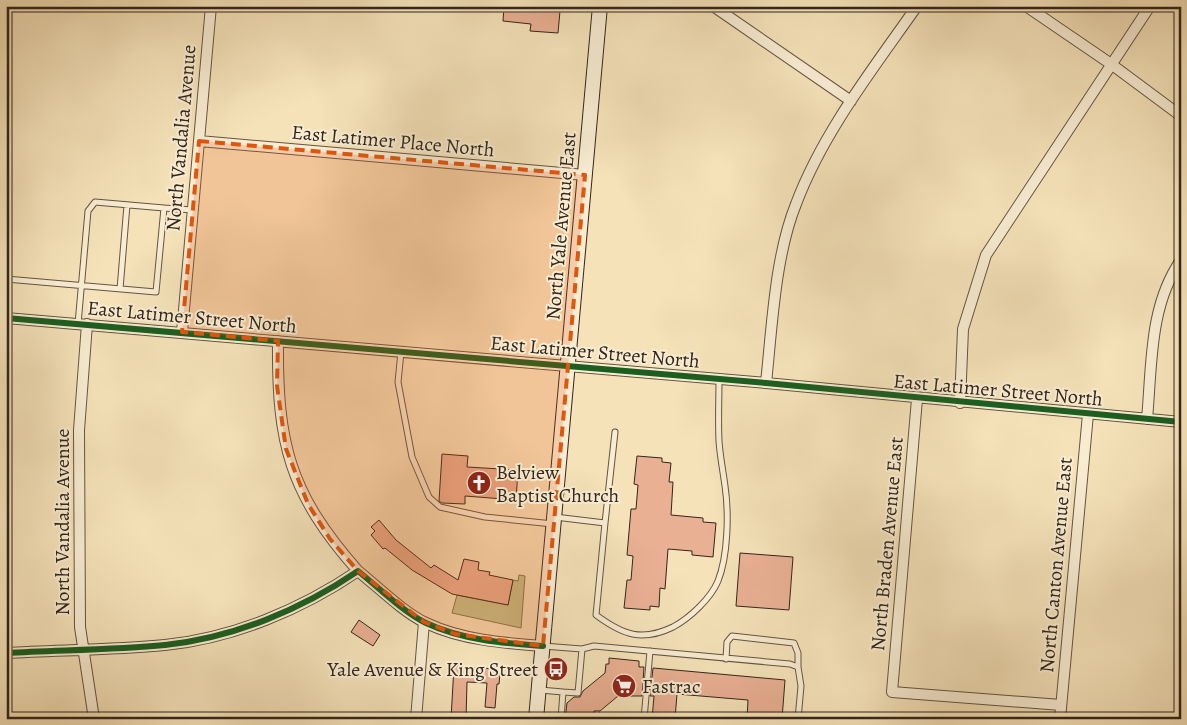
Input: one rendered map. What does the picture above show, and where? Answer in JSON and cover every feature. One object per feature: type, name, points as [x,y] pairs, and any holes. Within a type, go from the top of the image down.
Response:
[{"type":"main road","name":"North Yale Avenue East","points":[[536,719],[600,6]]},
{"type":"street","name":"North Vandalia Avenue","points":[[182,332],[211,6]]},
{"type":"street","points":[[713,6],[851,101]]},
{"type":"street","points":[[766,383],[781,262],[795,206],[813,165],[851,101],[917,6]]},
{"type":"street","points":[[1026,6],[1111,64],[1181,116]]},
{"type":"street","points":[[960,403],[963,329],[986,256],[1150,6]]},
{"type":"street","name":"East Latimer Place North","points":[[198,141],[585,175]]},
{"type":"street","points":[[1147,419],[1156,316],[1162,294],[1181,260]]},
{"type":"street","name":"East Latimer Street North","points":[[6,318],[766,383],[917,399],[1181,422]]},
{"type":"street","name":"North Vandalia Avenue","points":[[83,324],[79,430],[80,627],[94,719]]},
{"type":"street","points":[[278,341],[277,386],[286,448],[296,479],[308,504],[330,539],[358,571],[424,622],[456,634],[499,642],[543,646]]},
{"type":"street","name":"North Braden Avenue East","points":[[917,399],[892,692],[1061,706]]},
{"type":"street","name":"North Canton Avenue East","points":[[1060,719],[1088,414]]},
{"type":"street","points":[[6,653],[166,645],[209,637],[248,627],[286,612],[337,585],[358,571]]},
{"type":"street","points":[[416,719],[424,622]]},
{"type":"lane","points":[[6,221],[8,201]]},
{"type":"lane","points":[[83,324],[82,286],[88,211],[95,202],[192,210]]},
{"type":"lane","points":[[120,289],[127,205]]},
{"type":"lane","points":[[6,279],[156,292],[164,208]]},
{"type":"lane","points":[[400,352],[398,382],[412,457],[429,497],[440,507],[485,517],[604,523]]},
{"type":"lane","points":[[615,432],[604,523],[596,615],[610,625],[624,631],[642,636],[656,635],[676,625],[701,605],[718,582],[723,557],[727,512],[719,439],[720,379]]},
{"type":"lane","points":[[726,659],[727,642],[732,636],[794,643],[798,653],[801,686],[798,719]]},
{"type":"lane","points":[[543,646],[582,649],[594,646],[798,667]]},
{"type":"lane","points":[[539,690],[578,694],[582,649]]},
{"type":"lane","points":[[644,719],[650,651]]},
{"type":"lane","points":[[561,719],[563,692]]},
{"type":"highlighted area","points":[[199,141],[585,175],[543,646],[455,634],[424,622],[358,571],[330,539],[308,504],[286,449],[277,386],[278,341],[182,332]]},
{"type":"shaded area","points":[[519,575],[525,576],[521,628],[452,613],[457,595],[508,605],[513,580],[518,581]]},
{"type":"building","points":[[504,6],[528,8],[529,6],[541,6],[541,9],[560,11],[558,33],[530,31],[531,24],[503,21]]},
{"type":"building","name":"Belview Baptist Church","points":[[442,454],[468,456],[467,467],[518,470],[516,500],[465,496],[465,504],[442,503],[439,501]]},
{"type":"building","points":[[637,456],[662,458],[662,462],[671,463],[669,482],[673,482],[671,515],[703,518],[703,522],[716,523],[713,557],[692,555],[692,551],[668,549],[665,589],[660,588],[659,607],[650,606],[650,610],[624,608],[627,580],[631,580],[633,556],[627,555],[631,509],[636,509],[638,485],[634,484]]},
{"type":"building","points":[[379,520],[396,540],[431,568],[434,565],[458,580],[464,559],[479,562],[478,570],[490,572],[489,575],[513,580],[508,605],[452,594],[412,570],[385,548],[383,549],[371,535],[375,531],[371,527]]},
{"type":"building","points":[[740,553],[793,557],[789,610],[736,606]]},
{"type":"building","points":[[359,620],[380,635],[373,646],[351,632]]},
{"type":"building","points":[[609,658],[639,661],[639,667],[644,667],[642,696],[618,696],[600,711],[594,711],[593,719],[565,719],[567,703],[574,697],[580,697],[583,691],[605,673],[606,664],[609,664]]},
{"type":"building","points":[[454,666],[496,669],[495,673],[500,674],[499,684],[497,684],[495,708],[485,707],[487,683],[467,682],[466,719],[451,719]]},
{"type":"building","points":[[653,668],[785,680],[782,719],[747,719],[748,700],[677,694],[675,719],[652,719],[654,696],[650,696]]},
{"type":"cycle path","points":[[6,318],[766,383],[1181,422]]},
{"type":"cycle path","points":[[6,653],[145,647],[216,636],[242,629],[291,609],[314,598],[358,571],[408,612],[440,629],[483,640],[543,646]]},
{"type":"place","name":"Belview Baptist Church","points":[[479,483]]},
{"type":"place","name":"Yale Avenue & King Street","points":[[556,669]]},
{"type":"place","name":"Fastrac","points":[[624,686]]}]
